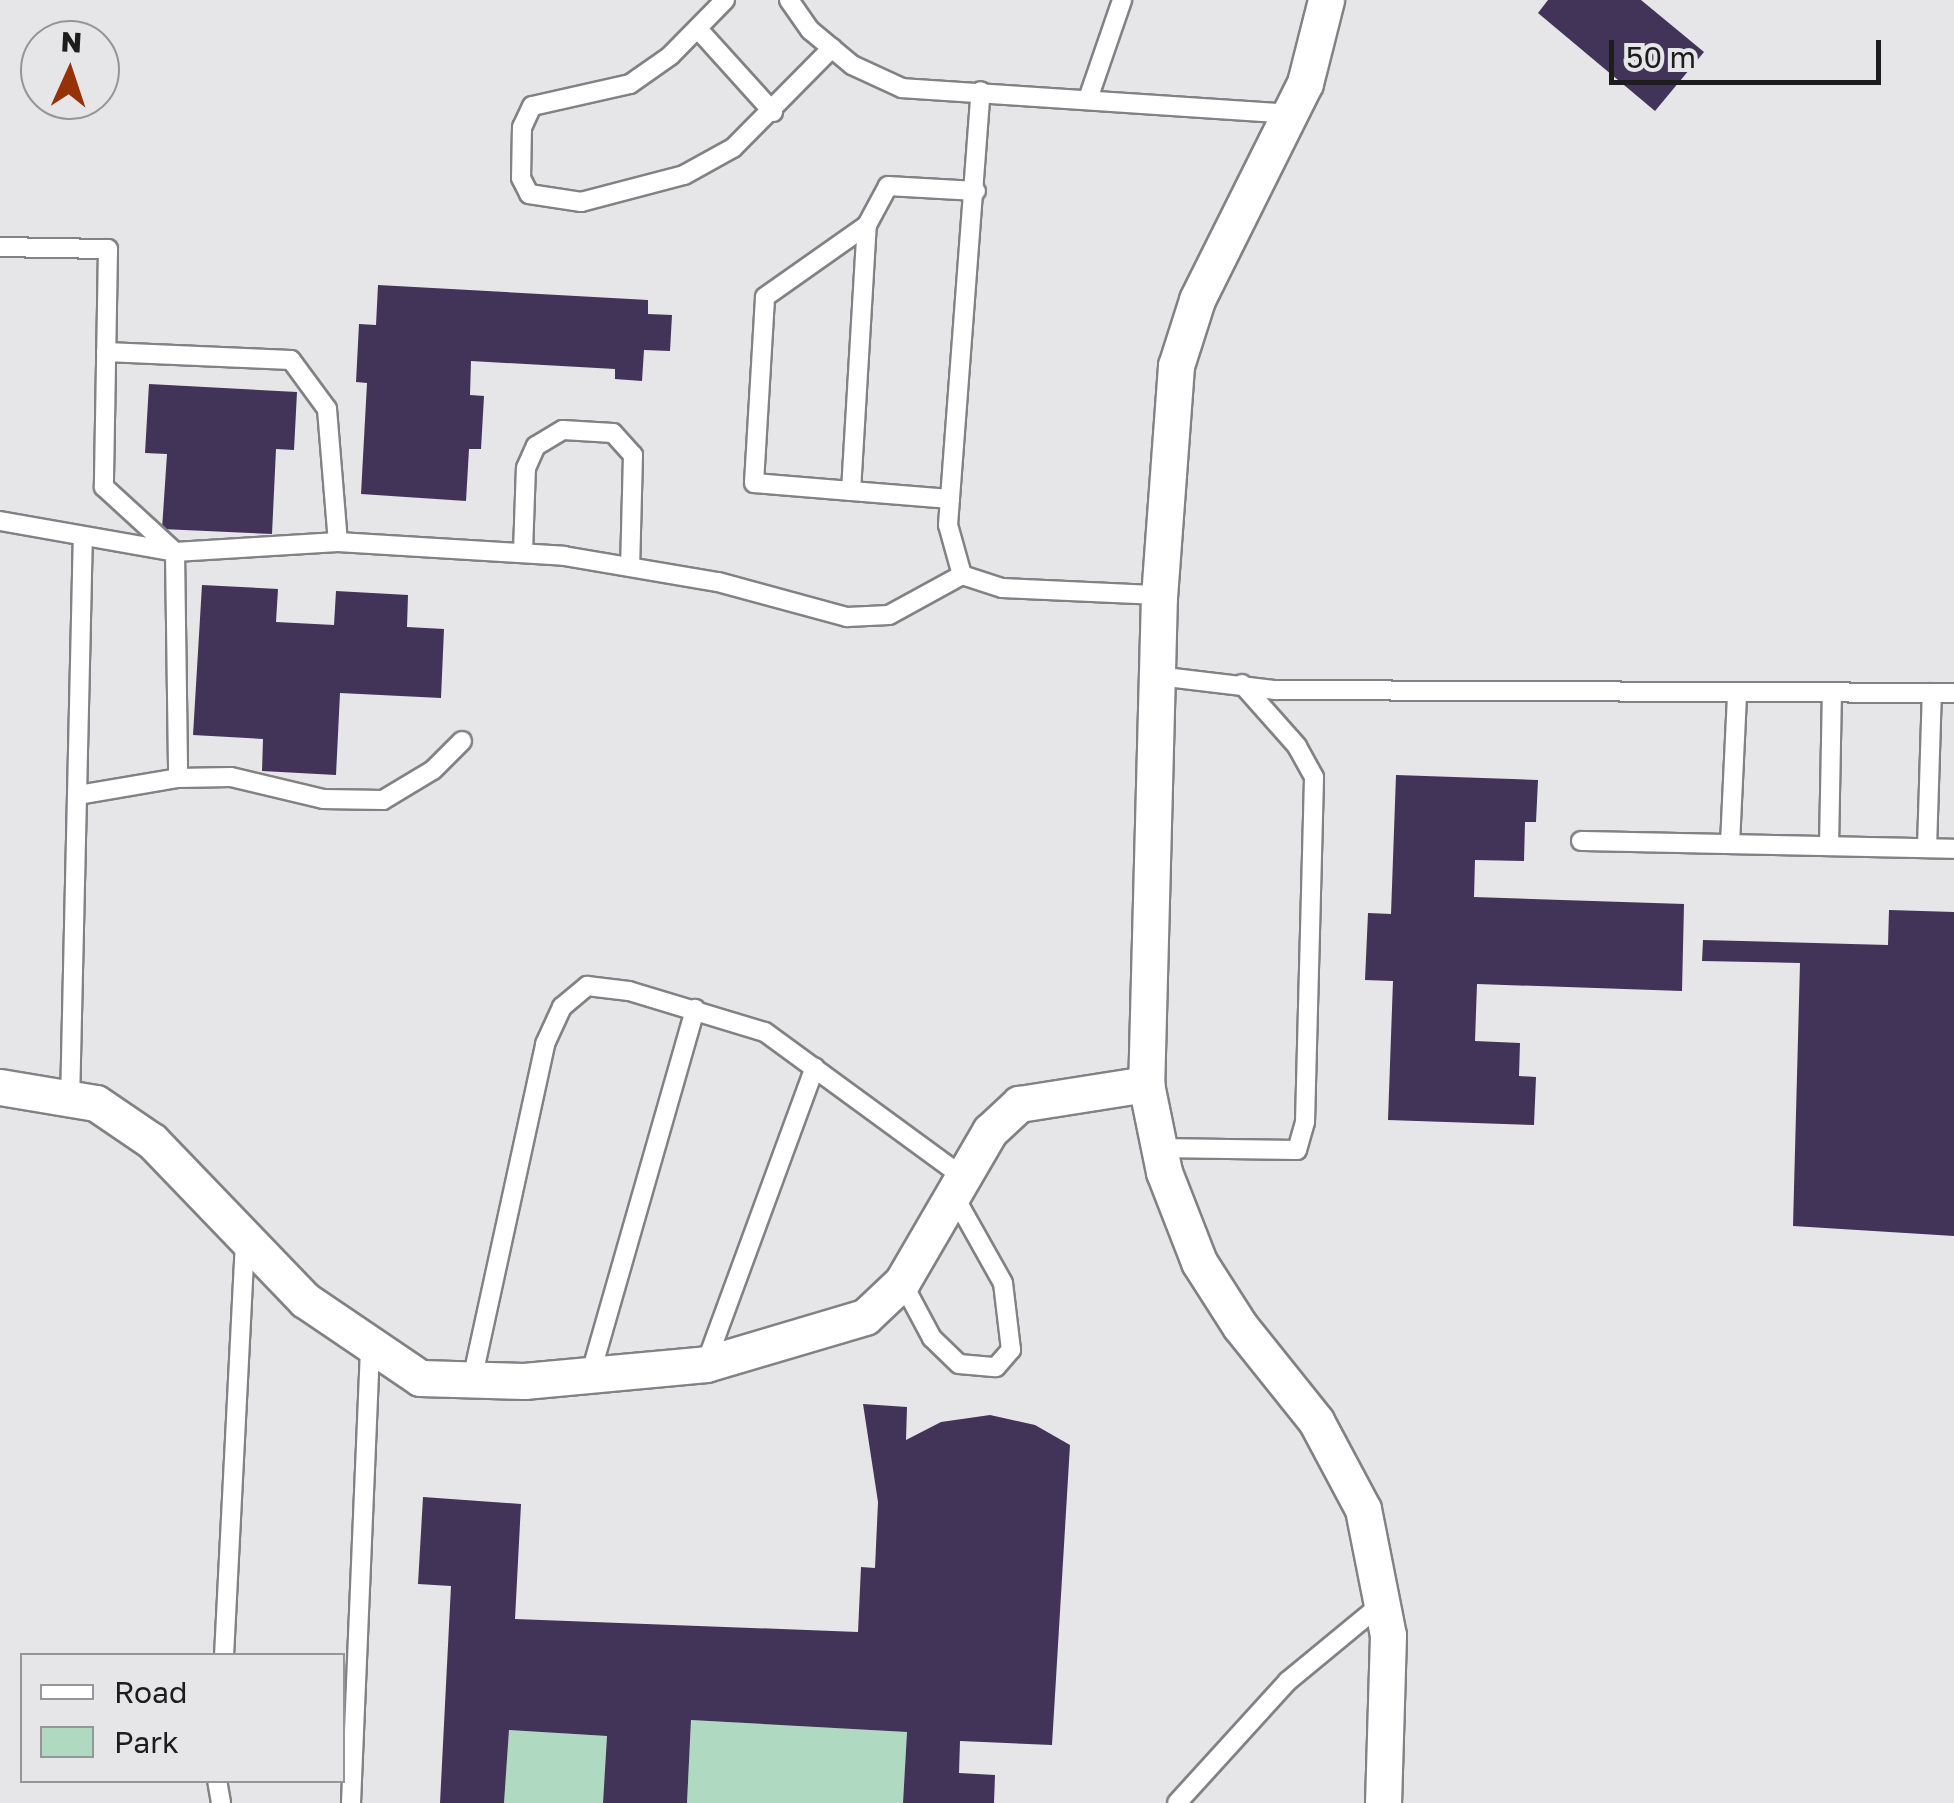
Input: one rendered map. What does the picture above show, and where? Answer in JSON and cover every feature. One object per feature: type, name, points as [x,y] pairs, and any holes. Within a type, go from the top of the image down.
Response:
[{"type":"street","points":[[1326,0],[1292,114],[1186,331],[1168,429],[1159,595],[1146,1084],[1159,1148],[1199,1262],[1350,1478],[1385,1601],[1389,1673],[1382,1803]]},
{"type":"street","points":[[0,1087],[96,1103],[152,1141],[305,1300],[420,1378],[472,1380],[590,1376],[706,1364],[866,1317],[902,1282],[990,1131],[1019,1104],[1146,1084]]},
{"type":"lane","points":[[725,0],[698,29],[630,84],[532,106],[522,128],[521,178],[530,194],[580,202],[636,192],[733,148],[773,112],[832,48]]},
{"type":"lane","points":[[789,0],[832,48],[902,88],[1292,114]]},
{"type":"lane","points":[[1088,98],[1122,0]]},
{"type":"lane","points":[[698,29],[773,112]]},
{"type":"lane","points":[[981,91],[950,499],[951,546],[962,575],[992,587],[1159,595]]},
{"type":"lane","points":[[851,490],[867,225],[888,186],[976,191]]},
{"type":"lane","points":[[867,225],[765,297],[754,483],[950,499]]},
{"type":"lane","points":[[0,247],[108,250],[104,487],[175,552],[178,778]]},
{"type":"lane","points":[[106,352],[291,360],[327,409],[338,542]]},
{"type":"lane","points":[[523,552],[526,468],[536,446],[563,430],[613,433],[633,455],[630,567]]},
{"type":"lane","points":[[0,521],[175,552],[338,542],[523,552],[718,582],[847,616],[890,615],[962,575]]},
{"type":"lane","points":[[70,1098],[83,536]]},
{"type":"lane","points":[[1157,676],[1276,690],[1954,693]]},
{"type":"lane","points":[[1159,1148],[1297,1150],[1305,1122],[1314,777],[1242,684]]},
{"type":"lane","points":[[1730,844],[1737,693]]},
{"type":"lane","points":[[1829,846],[1832,693]]},
{"type":"lane","points":[[1927,848],[1932,693]]},
{"type":"lane","points":[[77,795],[178,778],[231,778],[323,798],[383,800],[434,770],[462,740]]},
{"type":"lane","points":[[1581,841],[1954,849]]},
{"type":"lane","points":[[472,1380],[545,1044],[562,1007],[587,986],[696,1009],[766,1032],[815,1067],[958,1185],[1003,1283],[1011,1350],[996,1367],[958,1364],[932,1338],[902,1282]]},
{"type":"lane","points":[[590,1376],[696,1009]]},
{"type":"lane","points":[[706,1364],[815,1067]]},
{"type":"lane","points":[[224,1653],[245,1238]]},
{"type":"lane","points":[[350,1803],[370,1344]]},
{"type":"lane","points":[[1177,1803],[1288,1681],[1385,1601]]},
{"type":"green space","points":[[691,1720],[907,1732],[903,1803],[687,1803]]},
{"type":"green space","points":[[509,1730],[607,1736],[603,1803],[504,1803]]},
{"type":"building","points":[[1548,0],[1641,0],[1704,52],[1655,111],[1538,13]]},
{"type":"building","points":[[378,285],[648,300],[648,314],[672,315],[670,351],[644,350],[642,381],[615,379],[615,369],[471,361],[470,395],[484,396],[481,449],[469,449],[466,501],[361,494],[367,383],[356,382],[359,324],[376,325]]},
{"type":"building","points":[[149,384],[297,392],[294,450],[276,449],[272,534],[162,529],[167,454],[145,453]]},
{"type":"building","points":[[202,585],[278,589],[276,622],[334,625],[336,591],[408,595],[407,627],[444,629],[441,698],[340,693],[336,775],[262,771],[263,739],[193,735]]},
{"type":"building","points":[[1396,775],[1538,780],[1536,822],[1525,822],[1524,861],[1475,860],[1474,897],[1684,904],[1682,991],[1477,984],[1475,1041],[1520,1043],[1519,1076],[1536,1077],[1534,1125],[1388,1120],[1393,981],[1365,980],[1368,913],[1391,914]]},
{"type":"building","points":[[1889,910],[1954,912],[1954,1236],[1793,1226],[1800,963],[1702,961],[1703,940],[1888,945]]},
{"type":"building","points":[[863,1404],[907,1407],[906,1440],[941,1422],[990,1415],[1035,1425],[1070,1445],[1052,1745],[960,1741],[959,1773],[995,1775],[994,1803],[903,1803],[907,1732],[691,1720],[687,1803],[603,1803],[607,1736],[509,1730],[504,1803],[440,1803],[451,1586],[418,1584],[423,1497],[521,1504],[515,1619],[858,1632],[861,1567],[875,1568],[878,1502]]}]
